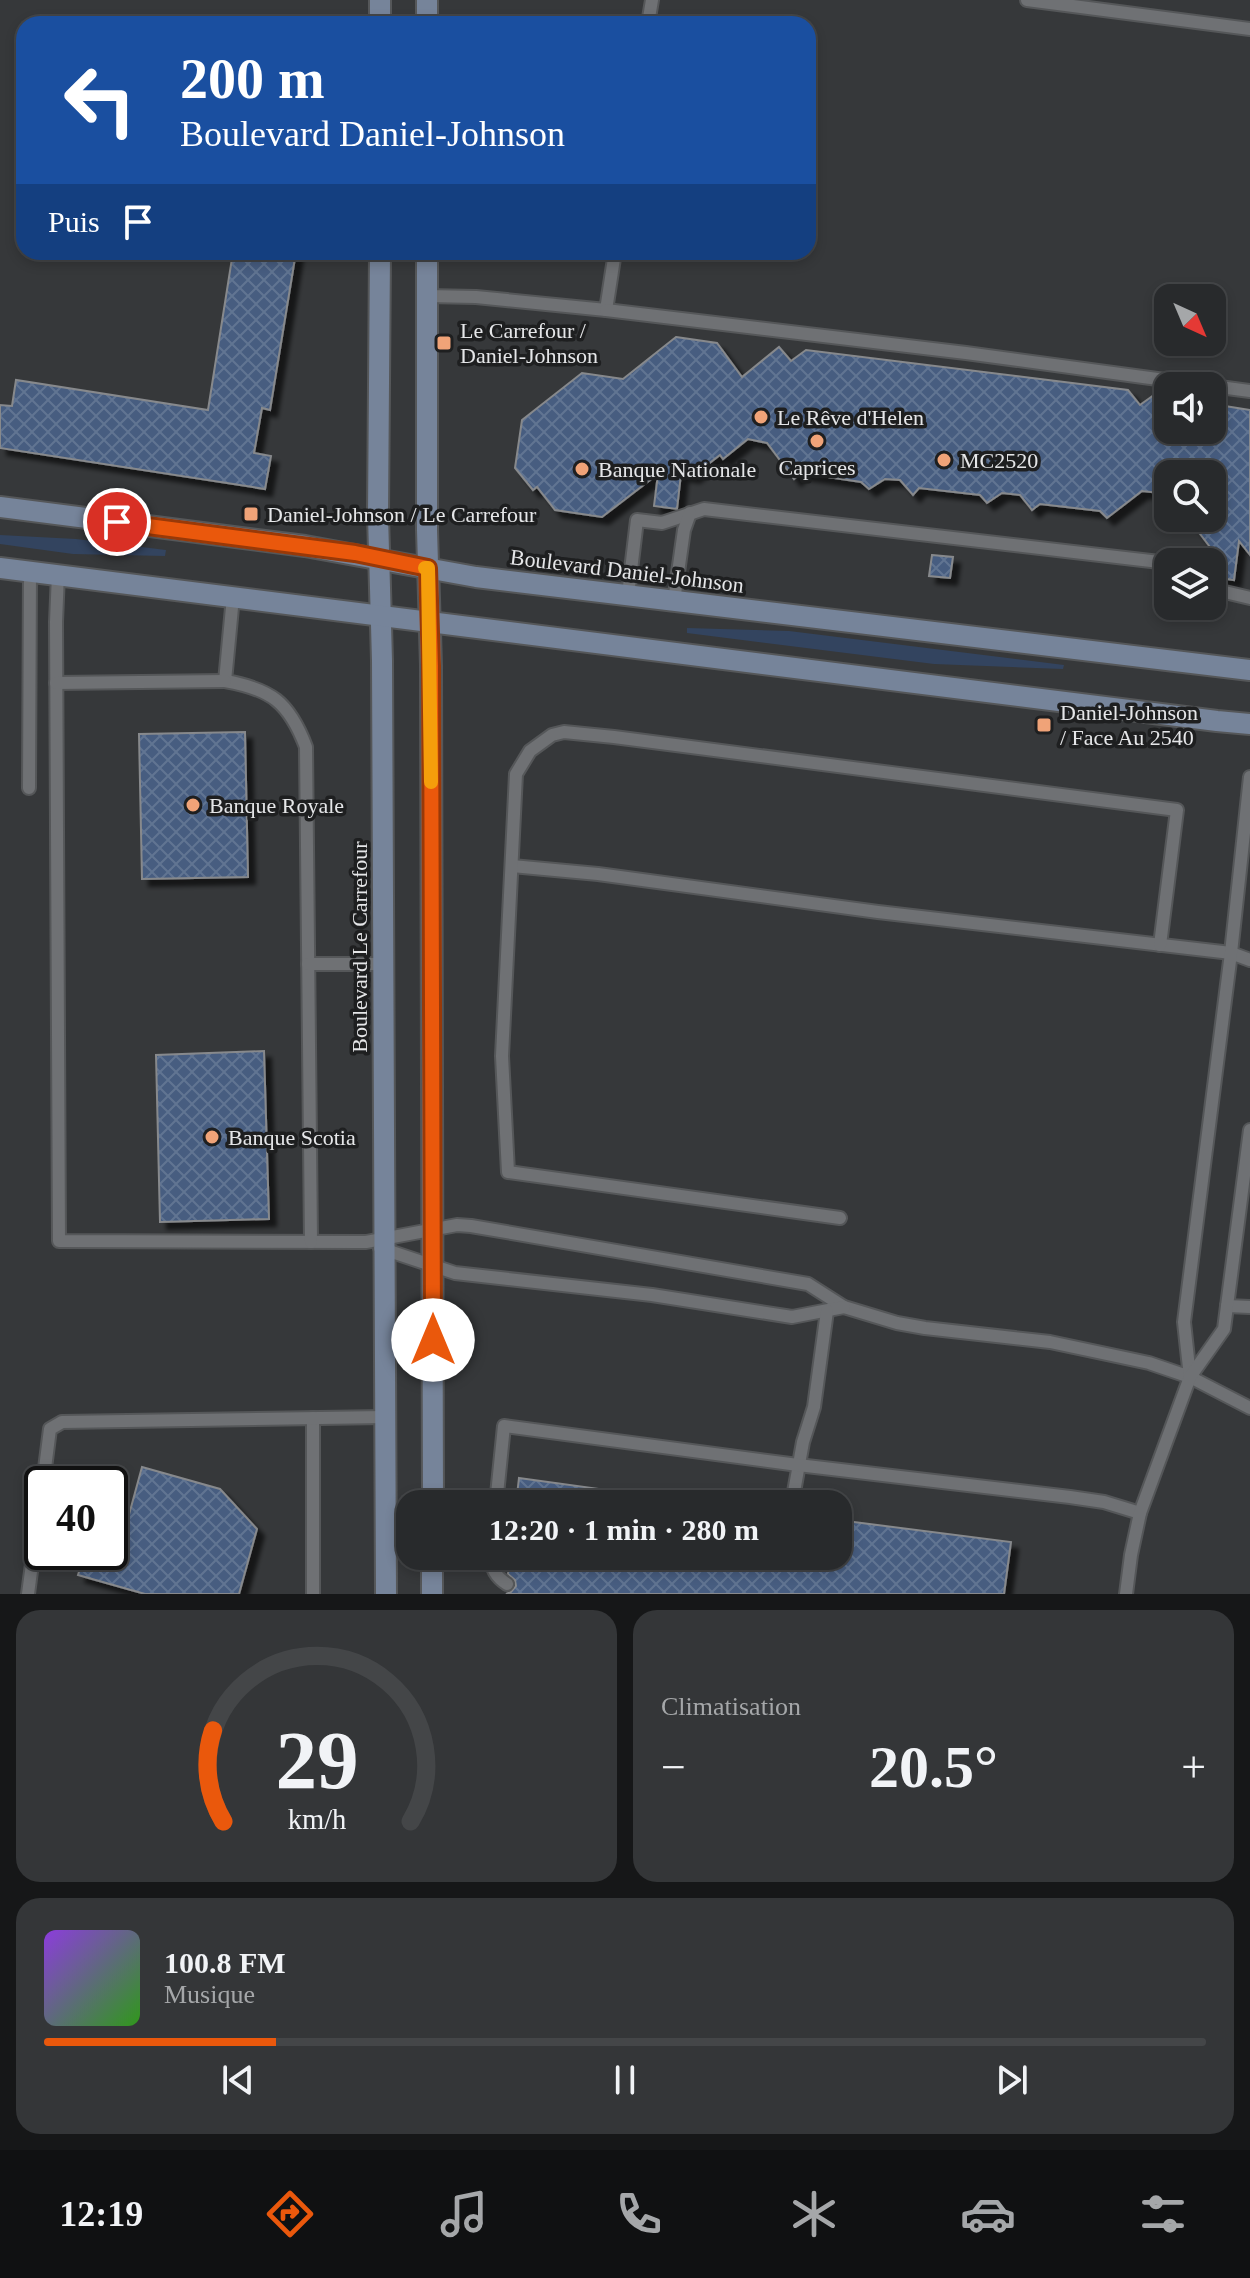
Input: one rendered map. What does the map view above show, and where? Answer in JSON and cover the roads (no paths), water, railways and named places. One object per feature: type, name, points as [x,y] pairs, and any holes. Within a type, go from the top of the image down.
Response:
[{"type":"street","name":"Boulevard Le Carrefour","points":[[380,260],[382,964],[379,1244],[385,1417],[386,1594]]},
{"type":"street","points":[[427,260],[433,1490]]},
{"type":"street","name":"Boulevard Daniel-Johnson","points":[[0,507],[305,546],[476,577],[1250,670]]},
{"type":"street","points":[[0,568],[877,680],[1250,724]]},
{"type":"street","points":[[432,1570],[432,1594]]},
{"type":"lane","points":[[1027,0],[1250,29]]},
{"type":"lane","points":[[606,310],[614,260]]},
{"type":"lane","points":[[427,296],[476,297],[606,310],[1154,378]]},
{"type":"lane","points":[[1226,388],[1250,391]]},
{"type":"lane","points":[[628,595],[637,520],[662,523],[704,509],[1154,561]]},
{"type":"lane","points":[[674,601],[684,530],[690,513]]},
{"type":"lane","points":[[29,788],[30,571]]},
{"type":"lane","points":[[58,574],[59,1241],[379,1244],[457,1225],[471,1226],[808,1284],[844,1307],[876,1318],[925,1328],[1050,1342],[1149,1363],[1190,1377],[1250,1408]]},
{"type":"lane","points":[[1226,592],[1250,598]]},
{"type":"lane","points":[[225,681],[233,597]]},
{"type":"lane","points":[[56,683],[225,681],[251,686],[277,700],[300,732],[306,747],[311,1242]]},
{"type":"lane","points":[[840,1218],[508,1172],[502,1056],[514,791],[516,774],[530,751],[552,735],[564,732],[1177,810],[1160,945]]},
{"type":"lane","points":[[1190,1377],[1184,1328],[1250,777]]},
{"type":"lane","points":[[512,866],[1231,953],[1250,960]]},
{"type":"lane","points":[[308,964],[382,964]]},
{"type":"lane","points":[[1126,1594],[1140,1513],[1190,1377],[1224,1329],[1250,1130]]},
{"type":"lane","points":[[379,1244],[455,1273],[652,1295],[792,1317],[844,1307]]},
{"type":"lane","points":[[1227,1306],[1250,1307]]},
{"type":"lane","points":[[794,1490],[814,1407],[827,1311]]},
{"type":"lane","points":[[45,1466],[50,1429],[62,1422],[385,1417]]},
{"type":"lane","points":[[313,1418],[313,1594]]},
{"type":"lane","points":[[497,1490],[504,1426],[1070,1497],[1104,1502],[1140,1513]]},
{"type":"lane","points":[[28,1594],[31,1570]]},
{"type":"lane","points":[[493,1570],[507,1584]]},
{"type":"place","name":"Le Carrefour / Daniel-Johnson","points":[[444,343]]},
{"type":"place","name":"Le Rêve d'Helen","points":[[761,417]]},
{"type":"place","name":"Caprices","points":[[817,441]]},
{"type":"place","name":"MC2520","points":[[944,460]]},
{"type":"place","name":"Banque Nationale","points":[[582,469]]},
{"type":"place","name":"Daniel-Johnson / Le Carrefour","points":[[251,514]]},
{"type":"place","name":"Daniel-Johnson / Face Au 2540","points":[[1044,725]]},
{"type":"place","name":"Banque Royale","points":[[193,805]]},
{"type":"place","name":"Banque Scotia","points":[[212,1137]]}]
